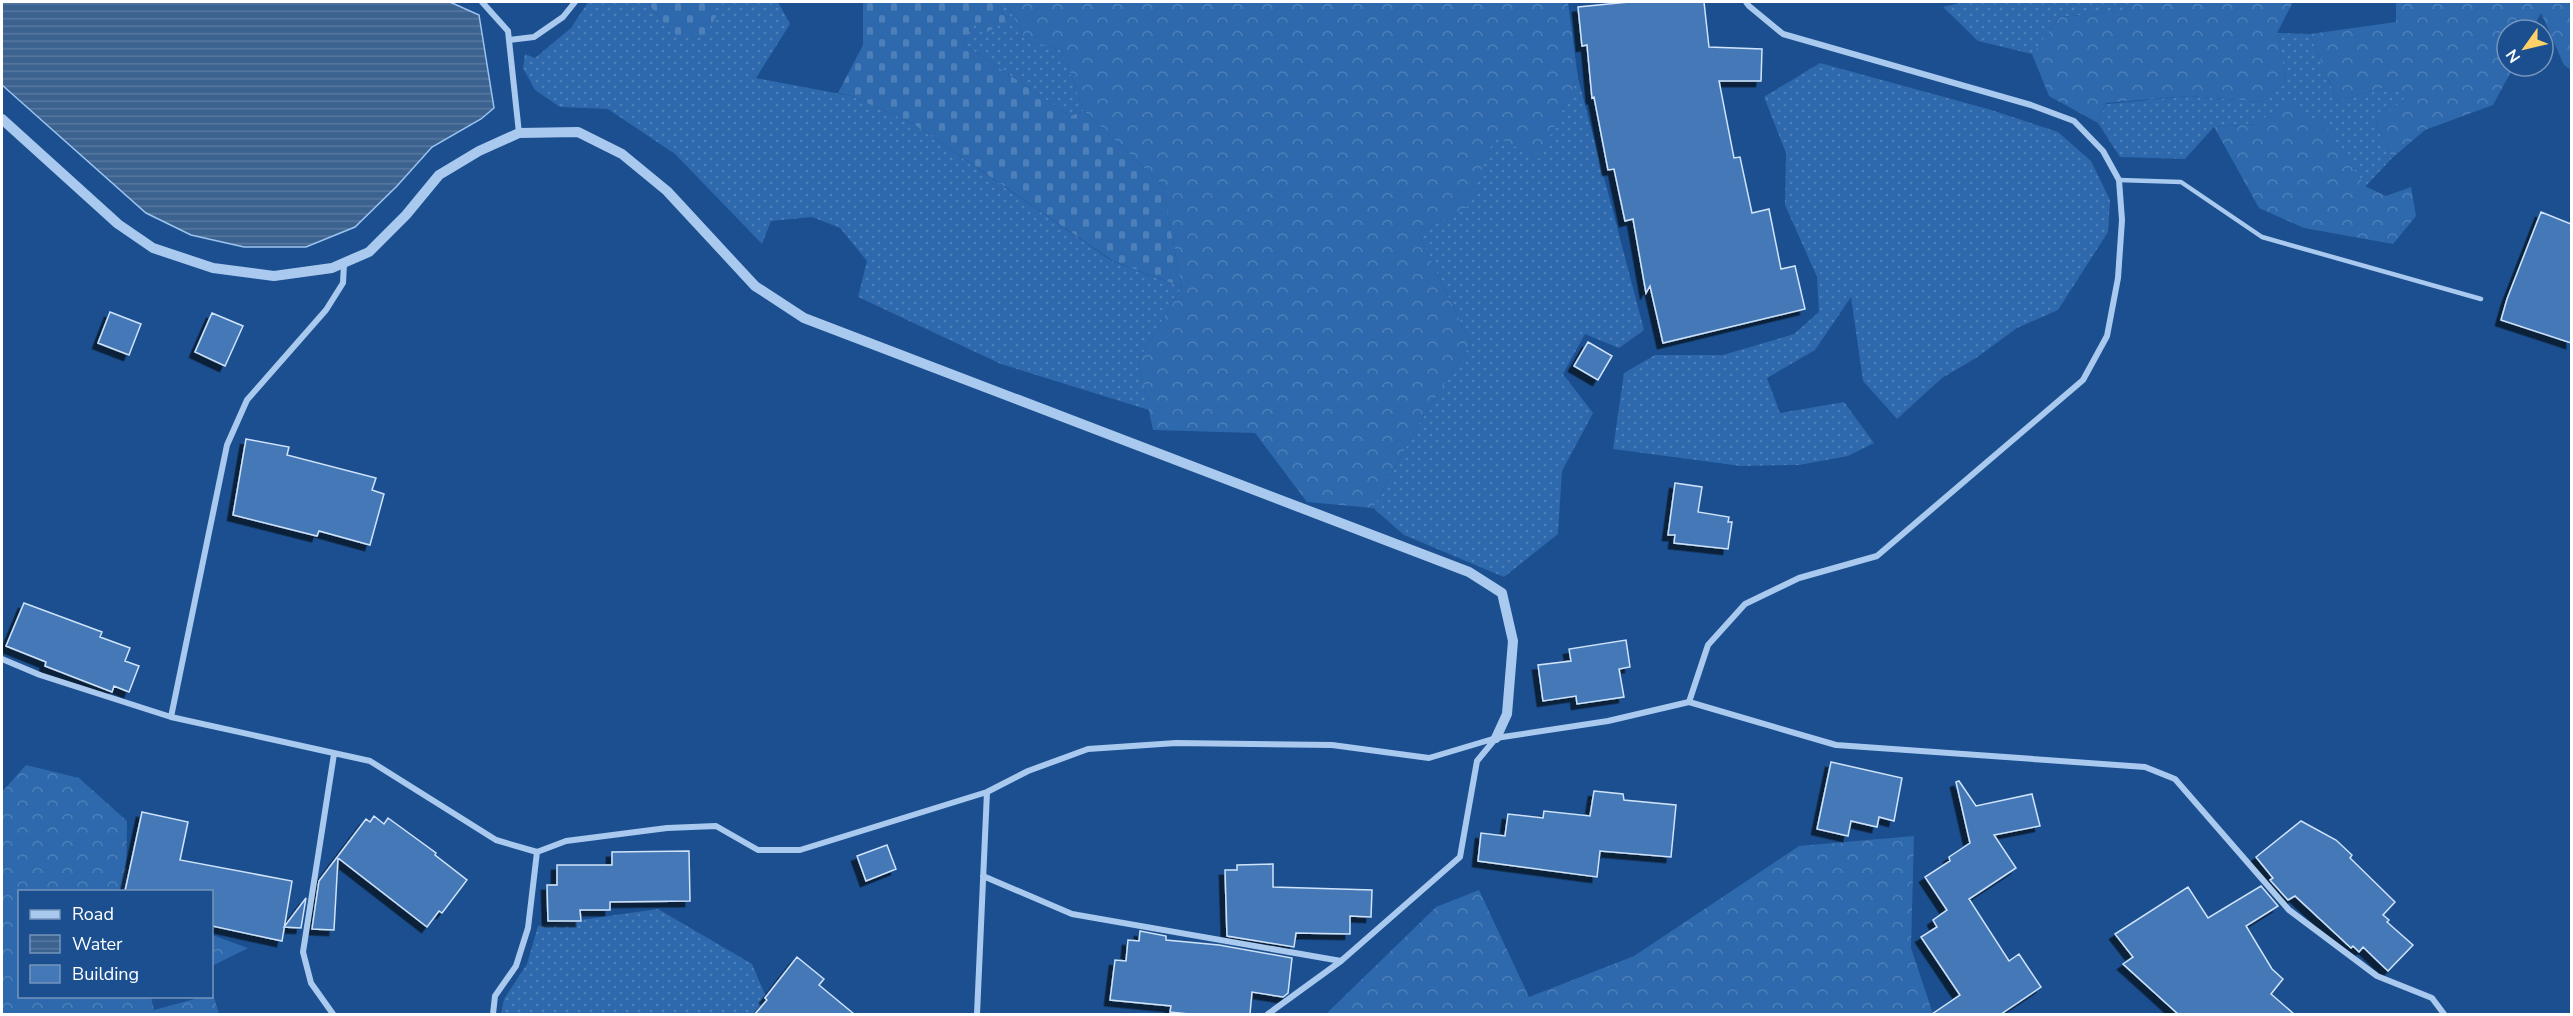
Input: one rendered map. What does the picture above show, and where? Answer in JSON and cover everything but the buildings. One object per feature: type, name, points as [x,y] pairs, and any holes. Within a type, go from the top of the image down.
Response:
[{"type":"street","points":[[482,2],[508,31],[519,133]]},
{"type":"street","points":[[509,40],[534,37],[563,17],[575,2]]},
{"type":"street","points":[[1689,702],[1708,645],[1745,604],[1799,578],[1877,556],[2083,380],[2107,336],[2118,278],[2122,220],[2119,180],[2103,151],[2074,121],[2031,105],[1783,34],[1746,2]]},
{"type":"street","points":[[2,119],[118,224],[153,248],[213,268],[274,276],[332,268],[369,252],[406,215],[439,175],[479,151],[519,133],[578,132],[622,154],[667,191],[755,286],[804,318],[1469,572],[1502,593],[1513,641],[1507,714],[1496,738],[1477,761],[1460,857],[1341,961],[1268,1014]]},
{"type":"street","points":[[171,717],[227,445],[247,400],[326,310],[343,283],[344,263]]},
{"type":"street","points":[[2,659],[40,675],[171,717],[370,761],[496,840],[537,852],[566,841],[668,828],[716,826],[758,850],[800,850],[987,792],[1028,771],[1088,749],[1176,743],[1332,745],[1429,758],[1496,738],[1608,721],[1689,702],[1836,745],[2145,767],[2175,778],[2289,910],[2377,976],[2432,998],[2444,1014]]},
{"type":"street","points":[[333,1014],[311,983],[303,952],[334,754]]},
{"type":"street","points":[[977,1014],[987,792]]},
{"type":"street","points":[[493,1014],[495,996],[516,966],[528,928],[537,852]]},
{"type":"street","points":[[983,876],[1072,914],[1341,961]]},
{"type":"lane","points":[[2119,180],[2181,182],[2262,237],[2481,299]]},
{"type":"green space","points":[[588,2],[647,2],[673,35],[716,17],[716,2],[778,2],[790,24],[756,78],[851,96],[912,123],[1112,261],[1182,287],[1138,361],[1149,410],[1001,364],[858,297],[867,261],[840,228],[812,217],[771,221],[762,244],[675,154],[608,109],[560,107],[535,90],[523,68],[525,54],[535,58],[571,28]]},
{"type":"green space","points":[[647,2],[716,2],[716,17],[703,38],[673,35]]},
{"type":"green space","points":[[863,2],[998,2],[1007,21],[987,32],[976,23],[962,43],[1070,116],[1084,111],[1162,185],[1182,287],[1113,261],[912,123],[851,96],[838,93],[863,45]]},
{"type":"green space","points":[[998,2],[1006,2],[1026,41],[1062,50],[1084,111],[1070,116],[962,43],[976,22],[1007,21]]},
{"type":"green space","points":[[1006,2],[1568,2],[1578,78],[1539,159],[1495,136],[1467,207],[1418,233],[1471,344],[1422,418],[1373,508],[1307,502],[1255,433],[1153,430],[1138,361],[1182,287],[1162,185],[1084,111],[1062,50],[1026,41]]},
{"type":"green space","points":[[1964,2],[2131,2],[2128,10],[2060,17],[2032,54],[1978,41],[1943,7]]},
{"type":"green space","points":[[2131,2],[2293,2],[2277,33],[2286,81],[2261,102],[2189,96],[2106,103],[2098,123],[2049,96],[2032,54],[2060,17],[2127,10]]},
{"type":"green space","points":[[2396,2],[2571,2],[2571,70],[2564,65],[2555,45],[2555,18],[2543,18],[2541,13],[2538,18],[2495,18],[2495,78],[2508,78],[2493,105],[2425,130],[2392,158],[2376,124],[2409,94],[2383,88],[2337,101],[2310,34],[2396,22]]},
{"type":"green space","points":[[2277,33],[2310,34],[2337,101],[2383,88],[2410,94],[2376,124],[2392,158],[2365,187],[2326,126],[2256,124],[2214,127],[2185,159],[2120,157],[2098,123],[2106,104],[2189,96],[2261,102],[2286,81]]},
{"type":"green space","points":[[1820,63],[1988,109],[2058,132],[2091,161],[2110,200],[2108,232],[2058,310],[2017,328],[1976,358],[1942,378],[1897,419],[1863,381],[1851,297],[1815,350],[1767,378],[1780,413],[1844,402],[1874,443],[1848,456],[1799,465],[1741,466],[1613,449],[1624,373],[1655,355],[1723,355],[1794,334],[1819,312],[1817,277],[1785,205],[1786,153],[1764,97]]},
{"type":"green space","points":[[1578,78],[1644,330],[1619,348],[1585,334],[1563,374],[1593,413],[1562,471],[1558,534],[1504,577],[1404,535],[1373,508],[1422,418],[1471,344],[1418,233],[1466,207],[1495,135],[1539,158]]},
{"type":"green space","points":[[2286,102],[2326,126],[2365,186],[2386,196],[2411,187],[2416,216],[2393,244],[2304,228],[2259,208],[2214,127],[2256,124]]},
{"type":"green space","points":[[26,765],[79,778],[127,821],[126,890],[18,890],[18,998],[151,998],[154,1010],[198,998],[213,998],[213,994],[219,1014],[2,1014],[2,792]]},
{"type":"green space","points":[[1914,836],[1911,948],[1933,1014],[1326,1014],[1436,907],[1479,890],[1529,997],[1634,956],[1799,846]]},
{"type":"green space","points":[[658,909],[752,964],[769,1004],[767,1014],[501,1014],[504,999],[527,964],[538,926]]},
{"type":"green space","points":[[213,935],[248,948],[213,966]]},
{"type":"water","points":[[2,2],[450,2],[479,15],[494,108],[481,119],[432,147],[397,186],[355,227],[306,247],[244,247],[191,235],[146,213],[2,85]]}]
